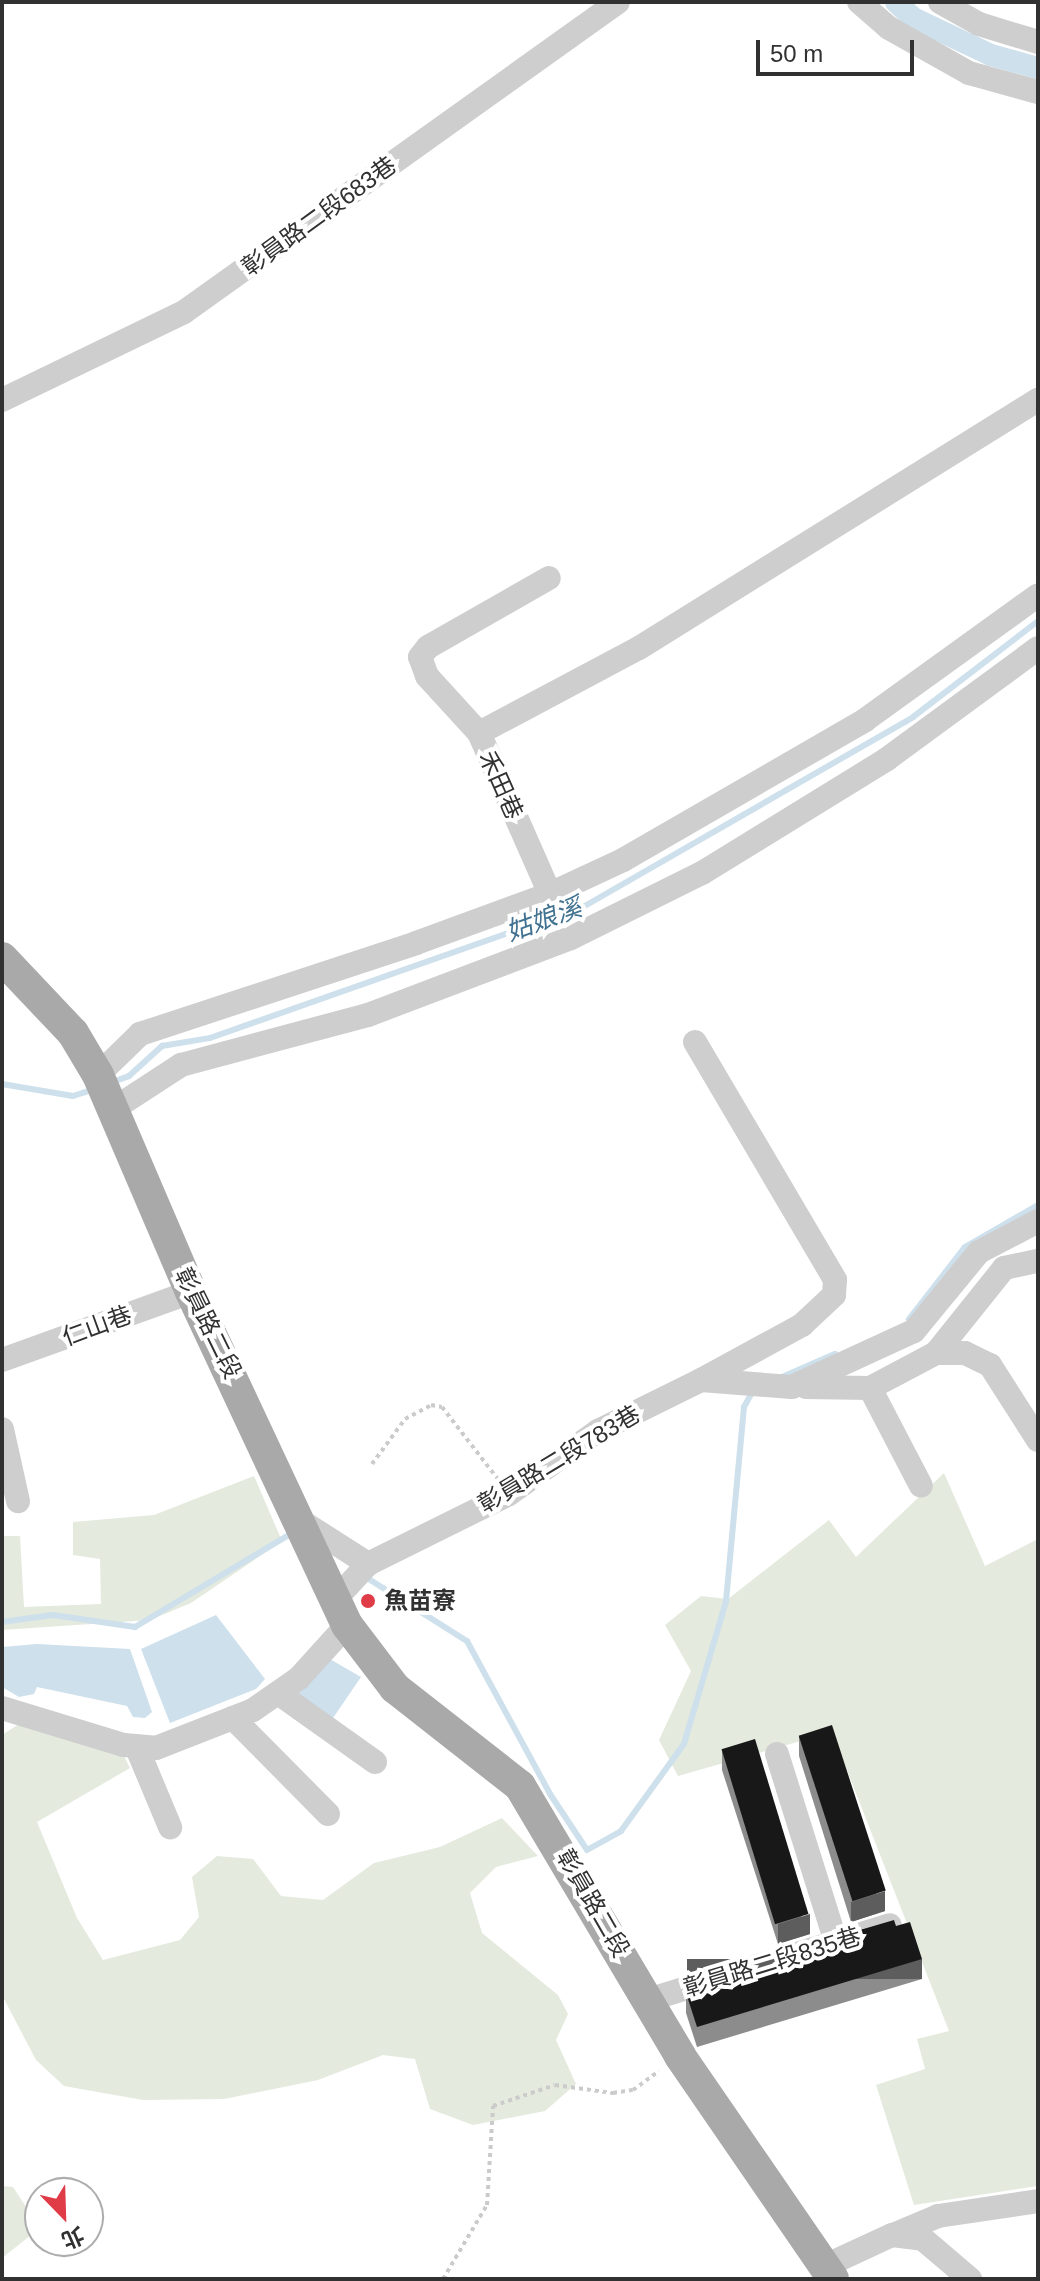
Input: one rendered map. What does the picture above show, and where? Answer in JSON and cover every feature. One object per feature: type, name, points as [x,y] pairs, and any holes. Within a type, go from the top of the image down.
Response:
[{"type":"main road","points":[[2,959],[73,1033],[98,1075]]},
{"type":"main road","name":"彰員路二段","points":[[98,1075],[115,1108],[191,1292],[308,1539],[340,1614],[395,1688],[520,1786],[680,2056],[829,2272]]},
{"type":"street","name":"彰員路二段683巷","points":[[2,400],[184,312],[618,2]]},
{"type":"street","points":[[859,2],[889,28],[969,73],[1038,92]]},
{"type":"street","points":[[940,2],[979,24],[1038,42]]},
{"type":"street","name":"禾田巷","points":[[550,894],[479,733],[639,648],[1038,400]]},
{"type":"street","points":[[479,733],[427,676],[420,657],[428,647],[549,578]]},
{"type":"street","points":[[98,1075],[140,1034],[550,894],[623,860],[865,720],[1038,595]]},
{"type":"street","points":[[115,1108],[181,1065],[368,1015],[571,938],[702,873],[887,759],[1038,648]]},
{"type":"street","points":[[865,720],[887,759]]},
{"type":"street","name":"彰員路二段783巷","points":[[137,1748],[156,1748],[233,1718],[278,1693],[340,1614],[368,1564],[509,1494],[598,1431],[802,1325],[834,1295],[835,1280],[695,1042]]},
{"type":"street","points":[[792,1387],[914,1331],[979,1252],[1038,1221]]},
{"type":"street","points":[[701,1380],[792,1387],[870,1388],[936,1353],[1004,1268],[1038,1261]]},
{"type":"street","name":"仁山巷","points":[[2,1360],[191,1292]]},
{"type":"street","points":[[936,1353],[965,1353],[990,1365],[1038,1440]]},
{"type":"street","points":[[870,1388],[921,1486]]},
{"type":"street","points":[[2,1429],[18,1501]]},
{"type":"street","points":[[308,1539],[368,1564]]},
{"type":"street","points":[[278,1693],[375,1762]]},
{"type":"street","points":[[2,1708],[137,1748],[170,1827]]},
{"type":"street","points":[[233,1718],[328,1814]]},
{"type":"street","points":[[777,1754],[836,1942]]},
{"type":"street","name":"彰員路二段835巷","points":[[648,2000],[895,1924]]},
{"type":"street","points":[[829,2272],[892,2235],[938,2216],[1038,2201]]},
{"type":"street","points":[[892,2235],[923,2239],[970,2279]]},
{"type":"path","points":[[372,1464],[405,1419],[431,1405],[442,1407],[509,1494]]},
{"type":"path","points":[[443,2279],[487,2205],[493,2106],[555,2085],[613,2093],[633,2090],[680,2056]]},
{"type":"shaded area","points":[[944,1473],[985,1566],[1038,1539],[1038,2186],[914,2205],[876,2085],[925,2069],[917,2039],[949,2031],[832,1732],[678,1776],[659,1740],[691,1671],[665,1625],[701,1596],[728,1599],[829,1520],[856,1557]]},
{"type":"shaded area","points":[[254,1476],[282,1541],[191,1603],[150,1620],[2,1630],[2,1536],[20,1536],[24,1607],[101,1604],[100,1559],[73,1555],[73,1522],[154,1515]]},
{"type":"shaded area","points":[[19,1724],[117,1742],[130,1768],[37,1822],[77,1918],[103,1960],[180,1940],[199,1917],[192,1877],[217,1856],[253,1859],[281,1896],[323,1900],[374,1863],[440,1847],[502,1818],[538,1856],[496,1867],[470,1893],[482,1933],[558,1995],[568,2014],[556,2040],[576,2084],[545,2111],[473,2125],[430,2109],[415,2059],[383,2055],[318,2080],[224,2099],[143,2100],[64,2086],[36,2060],[2,1995],[2,1735]]},
{"type":"shaded area","points":[[2,2186],[13,2187],[24,2204],[24,2241],[2,2258]]},
{"type":"water","points":[[216,1615],[265,1679],[256,1689],[170,1723],[141,1649]]},
{"type":"water","points":[[37,1644],[130,1649],[152,1712],[145,1718],[133,1717],[127,1706],[37,1687],[34,1694],[19,1697],[2,1687],[2,1647]]},
{"type":"water","points":[[328,1658],[361,1677],[333,1718],[297,1695],[316,1664]]},
{"type":"building","points":[[832,1725],[886,1890],[852,1901],[799,1736]]},
{"type":"building","points":[[755,1739],[809,1914],[775,1924],[722,1749]]},
{"type":"building","points":[[894,1920],[896,1926],[910,1922],[922,1959],[697,2027],[686,1993],[862,1937],[860,1930]]},
{"type":"waterway","points":[[896,2],[913,18],[991,55],[1038,68]]},
{"type":"waterway","name":"姑娘溪","points":[[110,1083],[129,1076],[162,1046],[210,1038],[583,907],[913,717],[1038,621]]},
{"type":"waterway","name":"姑娘溪","points":[[2,1084],[73,1096],[92,1090]]},
{"type":"waterway","points":[[909,1319],[965,1247],[1038,1205]]},
{"type":"waterway","points":[[782,1377],[835,1354]]},
{"type":"waterway","points":[[364,1576],[467,1641],[550,1794],[587,1850],[621,1831],[684,1744],[726,1601],[744,1407],[754,1389]]},
{"type":"waterway","points":[[2,1622],[53,1615],[135,1627],[289,1535],[295,1538]]},
{"type":"place","name":"魚苗寮","points":[[368,1601]]}]
